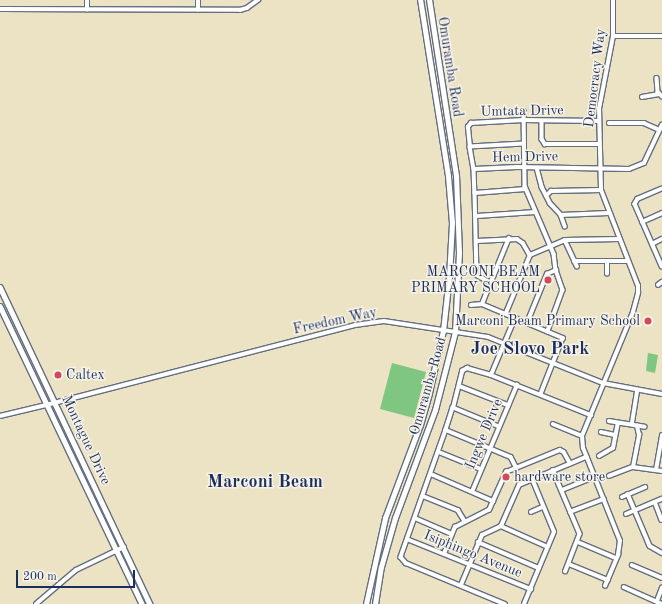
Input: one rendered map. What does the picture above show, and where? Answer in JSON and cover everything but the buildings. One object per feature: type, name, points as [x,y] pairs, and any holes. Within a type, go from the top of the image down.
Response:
[{"type":"main road","name":"Omuramba Road","points":[[366,604],[384,518],[420,424],[443,331],[449,277],[450,199],[420,0]]},
{"type":"main road","name":"Omuramba Road","points":[[375,604],[381,567],[395,518],[435,410],[455,332],[460,253],[457,183],[429,0]]},
{"type":"main road","name":"Montague Drive","points":[[0,286],[150,604]]},
{"type":"main road","name":"Montague Drive","points":[[0,306],[142,604]]},
{"type":"street","points":[[87,0],[87,10]]},
{"type":"street","points":[[198,0],[198,10]]},
{"type":"street","points":[[0,9],[243,10],[257,0]]},
{"type":"street","name":"Democracy Way","points":[[582,436],[638,299],[638,286],[608,213],[601,190],[599,168],[599,121],[613,36],[613,0]]},
{"type":"street","points":[[613,36],[662,36]]},
{"type":"street","points":[[642,97],[660,95],[657,78]]},
{"type":"street","points":[[524,111],[525,189],[550,246],[564,293],[548,332]]},
{"type":"street","name":"Umtata Drive","points":[[469,124],[523,120],[599,121]]},
{"type":"street","points":[[542,121],[542,139],[545,144],[599,144]]},
{"type":"street","points":[[609,123],[644,123],[660,130],[662,125]]},
{"type":"street","name":"Hem Drive","points":[[469,124],[470,147],[474,169],[629,169],[640,166],[646,159],[660,130]]},
{"type":"street","points":[[470,147],[524,144]]},
{"type":"street","points":[[537,168],[546,196],[561,215],[565,226]]},
{"type":"street","points":[[474,169],[477,216],[477,275],[491,283]]},
{"type":"street","points":[[475,193],[525,189]]},
{"type":"street","points":[[662,189],[635,202],[646,232],[662,266]]},
{"type":"street","points":[[546,196],[552,191],[601,190]]},
{"type":"street","points":[[477,216],[535,212]]},
{"type":"street","points":[[561,215],[608,213]]},
{"type":"street","points":[[642,222],[662,213]]},
{"type":"street","points":[[477,240],[509,238],[523,243],[530,255]]},
{"type":"street","points":[[482,304],[509,238]]},
{"type":"street","points":[[506,314],[530,255],[565,240],[619,239]]},
{"type":"street","points":[[652,244],[662,239]]},
{"type":"street","points":[[565,240],[577,266]]},
{"type":"street","points":[[574,261],[628,261]]},
{"type":"street","points":[[607,262],[607,274]]},
{"type":"street","points":[[527,323],[547,274],[556,270]]},
{"type":"street","points":[[658,286],[662,282]]},
{"type":"street","points":[[471,305],[482,304],[563,338],[541,394]]},
{"type":"street","points":[[491,375],[515,318]]},
{"type":"street","name":"Freedom Way","points":[[46,405],[360,324],[392,322],[488,337],[504,342],[603,383],[662,394]]},
{"type":"street","points":[[505,604],[402,561],[401,557],[439,452],[453,408],[462,371],[467,368],[491,375],[591,415]]},
{"type":"street","name":"Ingwe Drive","points":[[472,492],[517,385]]},
{"type":"street","points":[[459,386],[508,406]]},
{"type":"street","points":[[632,423],[637,390]]},
{"type":"street","points":[[0,416],[46,405]]},
{"type":"street","points":[[453,408],[500,427]]},
{"type":"street","points":[[609,421],[618,423],[632,423],[637,426],[645,427]]},
{"type":"street","points":[[599,456],[613,448],[618,423]]},
{"type":"street","points":[[554,424],[582,436],[586,457],[620,541],[616,558],[605,586]]},
{"type":"street","points":[[633,467],[639,435],[637,426]]},
{"type":"street","points":[[446,430],[511,457],[516,467]]},
{"type":"street","points":[[601,432],[615,435]]},
{"type":"street","points":[[656,470],[662,436]]},
{"type":"street","points":[[444,554],[452,534],[458,525],[487,512],[505,474],[516,467],[560,450],[564,452],[570,463]]},
{"type":"street","points":[[439,452],[482,470]]},
{"type":"street","points":[[501,526],[518,487],[532,479],[586,457]]},
{"type":"street","points":[[609,476],[633,467],[662,471]]},
{"type":"street","points":[[553,470],[580,534],[566,571]]},
{"type":"street","points":[[431,474],[493,501]]},
{"type":"street","points":[[562,490],[594,477]]},
{"type":"street","points":[[524,604],[554,530],[532,479]]},
{"type":"street","points":[[622,496],[645,487]]},
{"type":"street","points":[[628,494],[650,546],[662,553]]},
{"type":"street","points":[[423,496],[458,510],[465,521]]},
{"type":"street","points":[[570,512],[604,499]]},
{"type":"street","points":[[626,514],[662,499]]},
{"type":"street","points":[[655,502],[662,520]]},
{"type":"street","points":[[531,512],[544,507]]},
{"type":"street","points":[[415,518],[452,534]]},
{"type":"street","points":[[461,586],[478,542],[484,532],[501,526],[548,547]]},
{"type":"street","name":"Isiphingo Avenue","points":[[407,539],[530,589]]},
{"type":"street","points":[[478,542],[539,568]]},
{"type":"street","points":[[578,542],[616,558]]},
{"type":"street","points":[[36,604],[76,570],[124,547]]},
{"type":"street","points":[[569,564],[608,580]]},
{"type":"street","points":[[632,565],[662,578]]},
{"type":"street","points":[[624,586],[662,604]]},
{"type":"street","points":[[657,601],[662,588]]},
{"type":"green space","points":[[648,353],[658,355],[655,373],[646,371]]},
{"type":"green space","points":[[392,363],[426,372],[414,418],[380,409]]},
{"type":"place","name":"MARCONI BEAM PRIMARY SCHOOL","points":[[548,280]]},
{"type":"place","name":"Marconi Beam Primary School","points":[[648,321]]},
{"type":"place","name":"Caltex","points":[[58,375]]},
{"type":"place","name":"hardware store","points":[[506,477]]},
{"type":"district","name":"Joe Slovo Park","points":[[530,349]]},
{"type":"district","name":"Marconi Beam","points":[[265,482]]}]
